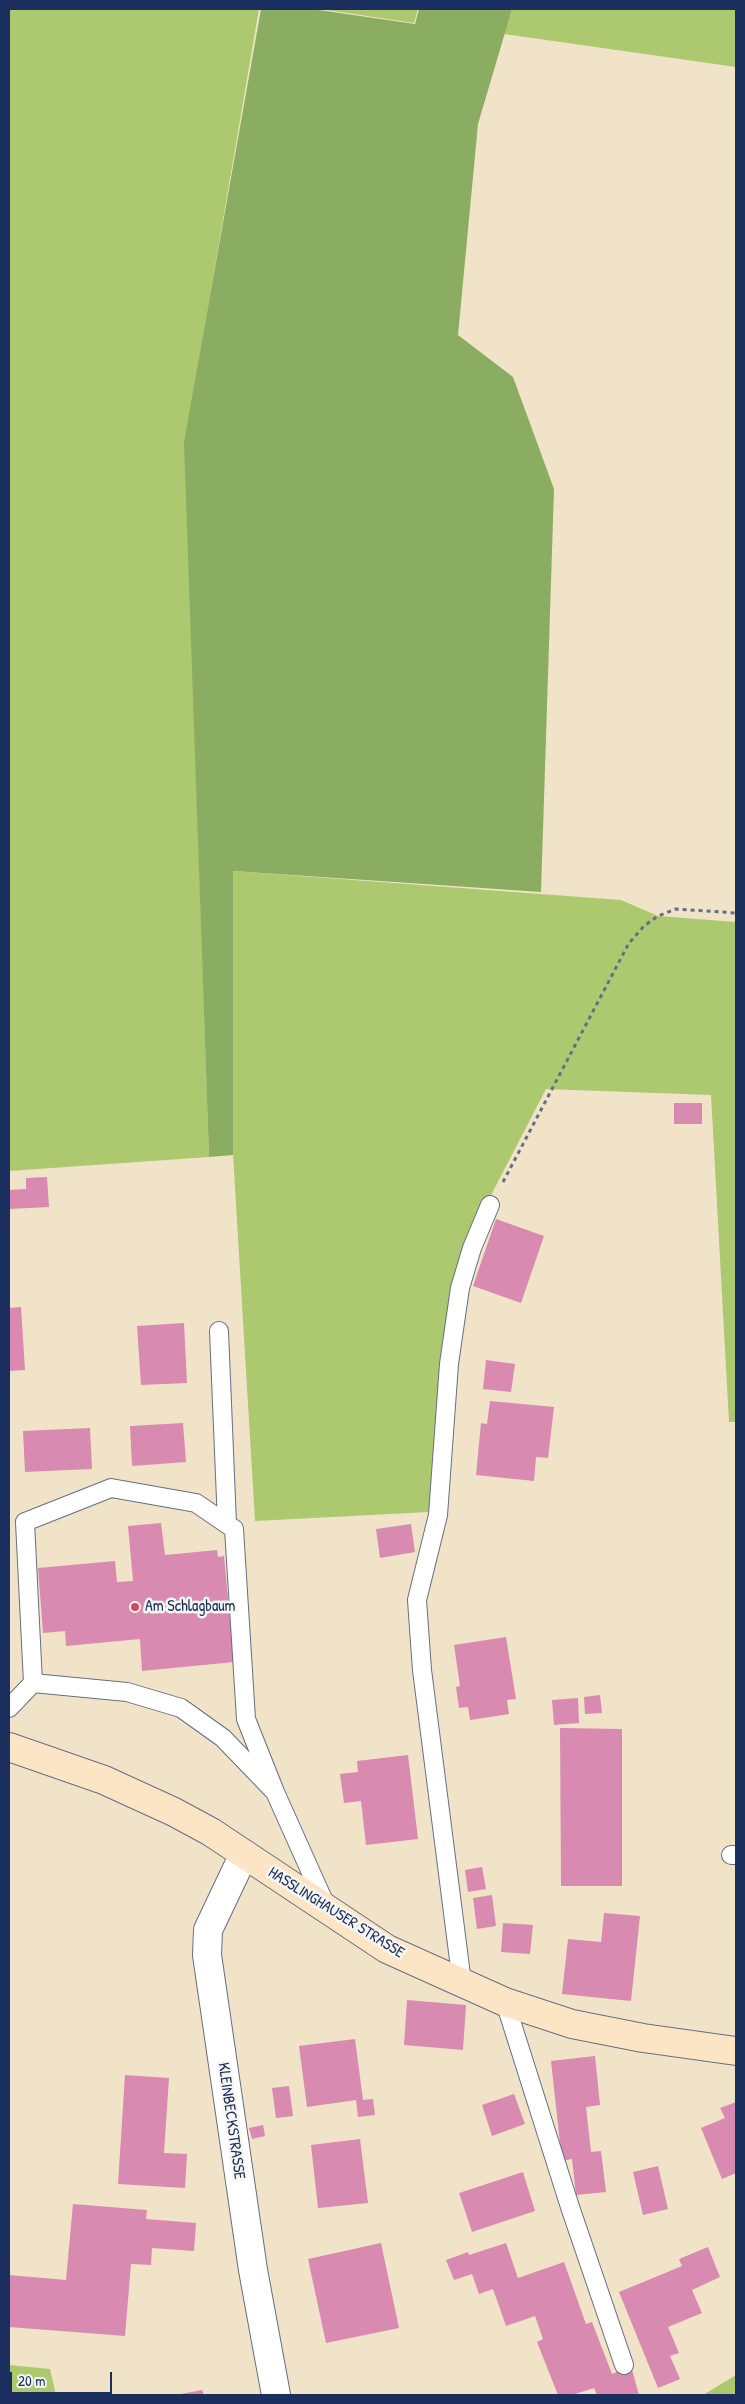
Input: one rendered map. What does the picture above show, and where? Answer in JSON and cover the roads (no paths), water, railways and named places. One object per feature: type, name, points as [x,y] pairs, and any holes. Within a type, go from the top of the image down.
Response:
[{"type":"main road","name":"HASSLINGHAUSER STRASSE","points":[[9,1747],[104,1780],[181,1816],[211,1832],[386,1949],[505,2002],[572,2024],[643,2038],[736,2051]]},
{"type":"street","name":"KLEINBECKSTRASSE","points":[[244,1854],[208,1930],[207,1955],[253,2270],[276,2395]]},
{"type":"lane","points":[[462,1983],[422,1670],[417,1600],[438,1515],[449,1364],[460,1288],[472,1248],[490,1205]]},
{"type":"lane","points":[[219,1330],[227,1524]]},
{"type":"lane","points":[[9,1708],[33,1683],[25,1522],[111,1488],[196,1503],[234,1528],[246,1719],[275,1792],[327,1910]]},
{"type":"lane","points":[[33,1683],[127,1692],[181,1708],[223,1738],[275,1792]]},
{"type":"lane","points":[[505,2002],[570,2207],[624,2365]]},
{"type":"place","name":"Am Schlagbaum","points":[[135,1607]]}]
